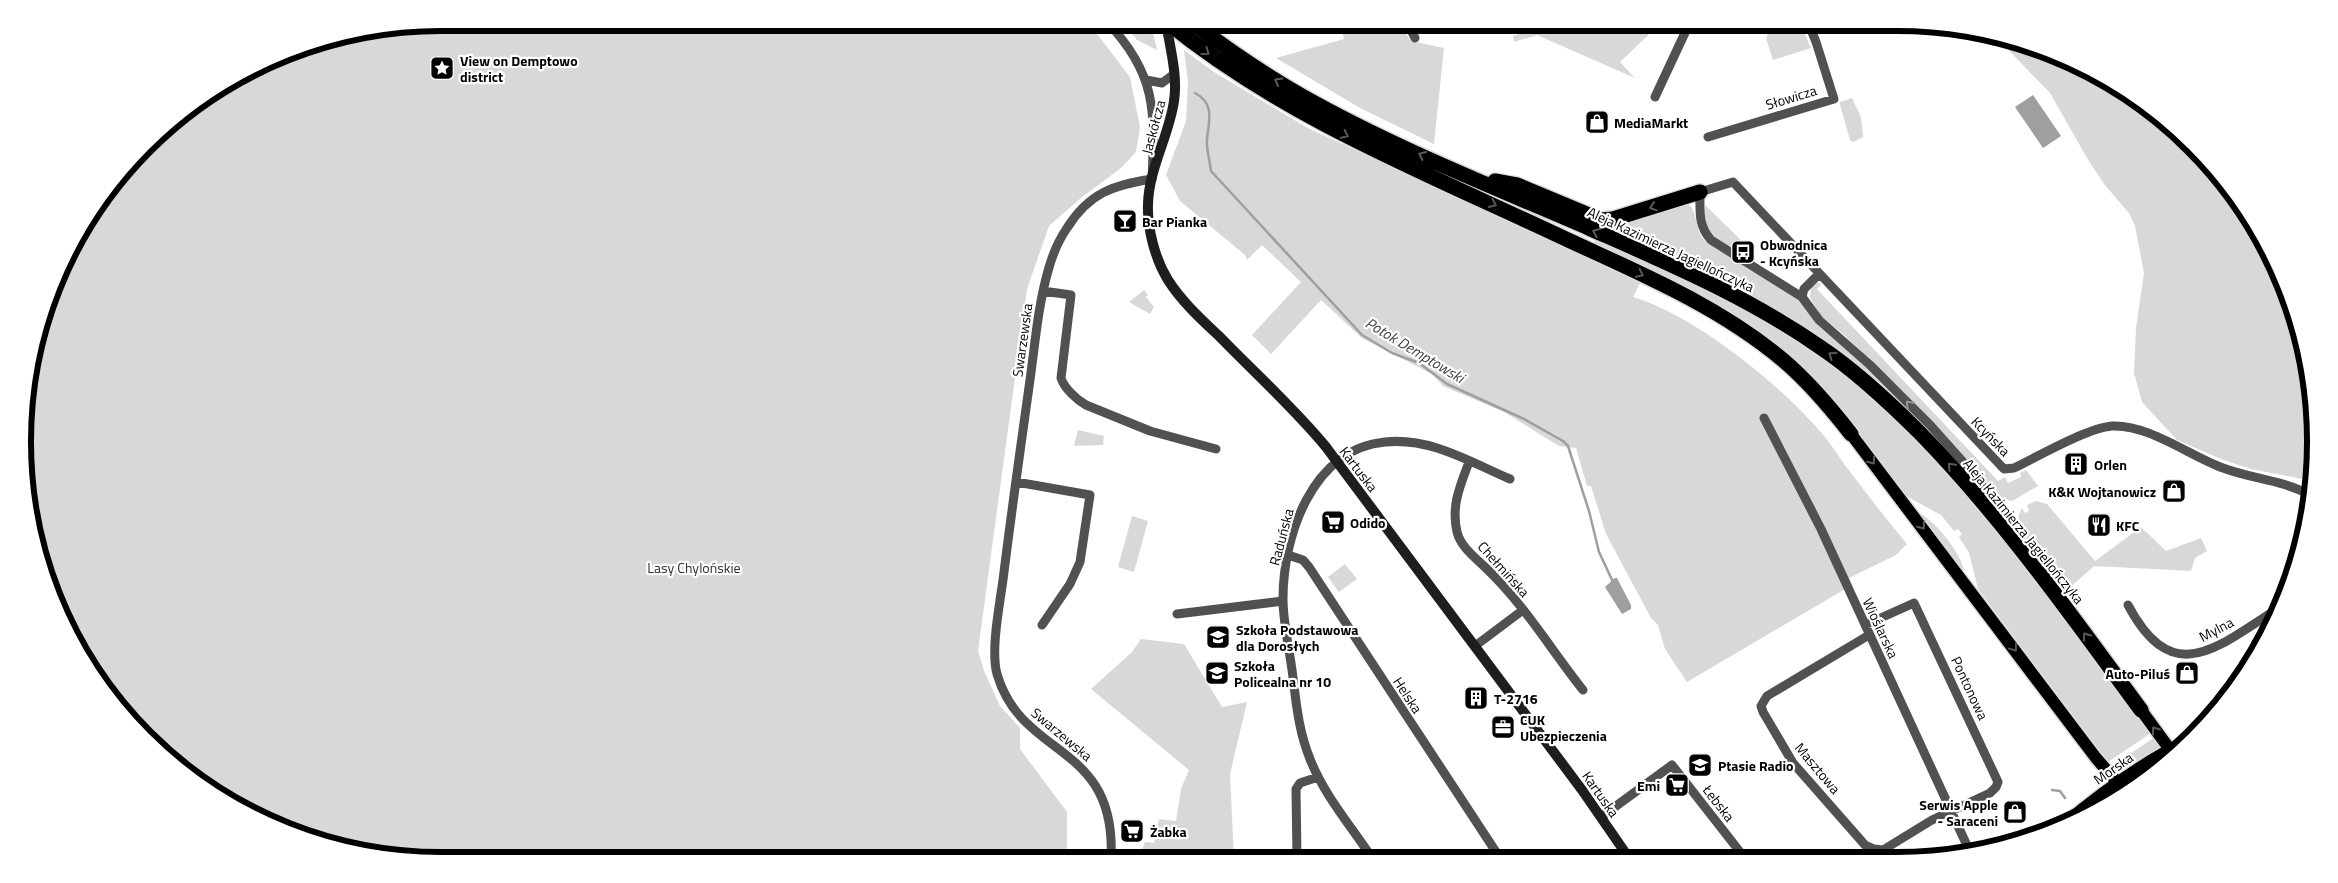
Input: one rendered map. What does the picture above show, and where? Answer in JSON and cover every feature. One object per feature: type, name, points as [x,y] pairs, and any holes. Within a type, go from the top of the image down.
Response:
[{"type":"highway","points":[[1179,31],[1244,79],[1312,118],[1639,273],[1728,321],[1795,371],[1823,399],[1851,434]]},
{"type":"highway","name":"Aleja Kazimierza Jagiellończyka","points":[[1205,31],[1251,64],[1302,96],[1356,124],[1697,276],[1773,316],[1823,348],[1891,404],[1991,512],[2038,571],[2141,710]]},
{"type":"highway","points":[[1467,175],[1517,185],[1601,220],[1613,219],[1700,192]]},
{"type":"highway","points":[[2011,521],[2031,552],[2038,571]]},
{"type":"main road","points":[[1851,434],[2119,785]]},
{"type":"main road","name":"Aleja Kazimierza Jagiellończyka","points":[[2141,710],[2169,748]]},
{"type":"main road","name":"Morska","points":[[2102,797],[2135,775]]},
{"type":"street","name":"Kartuska","points":[[1114,31],[1132,52],[1146,80],[1152,104],[1154,118],[1152,179],[1148,204],[1150,223],[1157,255],[1173,287],[1186,304],[1306,424],[1337,462],[1475,646],[1625,852]]},
{"type":"street","name":"Jaskółcza","points":[[1152,179],[1175,100],[1174,74],[1168,31]]},
{"type":"street","points":[[1412,31],[1415,38]]},
{"type":"street","points":[[1655,97],[1686,31]]},
{"type":"street","name":"Słowicza","points":[[1708,137],[1834,98],[1812,31]]},
{"type":"street","points":[[1146,80],[1162,83],[1174,74]]},
{"type":"street","name":"Swarzewska","points":[[1111,852],[1108,812],[1098,787],[1076,761],[1016,713],[1001,685],[996,670],[997,632],[1043,291],[1056,246],[1078,213],[1102,193],[1115,187],[1152,179]]},
{"type":"street","name":"Kcyńska","points":[[1700,192],[1733,182],[2004,469],[2014,468],[2089,433],[2107,427],[2126,427],[2136,429],[2222,468],[2279,482],[2303,492]]},
{"type":"street","points":[[1700,192],[1700,220],[1704,232],[1711,240],[1802,297],[1819,320],[1846,342],[1930,425],[2011,521]]},
{"type":"street","points":[[1802,297],[1804,289],[1819,274]]},
{"type":"street","name":"Swarzewska","points":[[1043,291],[1071,295],[1061,378],[1062,383],[1077,399],[1086,405],[1150,431],[1216,449]]},
{"type":"street","name":"Wioślarska","points":[[1764,418],[1821,529],[1967,846]]},
{"type":"street","points":[[1337,462],[1357,448],[1384,442],[1402,441],[1435,447],[1510,479]]},
{"type":"street","name":"Raduńska","points":[[1337,462],[1324,472],[1300,511],[1288,555],[1283,600],[1300,730],[1318,776],[1368,852]]},
{"type":"street","name":"Chełmińska","points":[[1469,462],[1456,496],[1454,507],[1458,532],[1467,550],[1502,584],[1583,690]]},
{"type":"street","points":[[1016,482],[1090,495],[1080,562],[1070,584],[1042,625]]},
{"type":"street","name":"Helska","points":[[1288,555],[1303,560],[1309,567],[1496,852]]},
{"type":"street","points":[[1177,614],[1283,600]]},
{"type":"street","name":"Pontonowa","points":[[1865,625],[1914,603],[1997,779],[1998,785],[1990,793],[1950,812]]},
{"type":"street","name":"Mylna","points":[[2128,605],[2150,638],[2170,651],[2188,654],[2207,652],[2219,647],[2268,615]]},
{"type":"street","name":"Chełmińska","points":[[1475,646],[1523,610]]},
{"type":"street","name":"Masztowa","points":[[1869,635],[1767,696],[1761,706],[1762,712],[1793,763],[1870,847],[1883,850],[1889,848],[1913,830],[1950,812]]},
{"type":"street","name":"Łebska","points":[[1601,817],[1672,765],[1740,852]]},
{"type":"street","points":[[1297,852],[1296,789],[1300,783],[1318,776]]},
{"type":"green space","name":"Lasy Chylońskie","points":[[442,31],[1095,31],[1130,77],[1140,127],[1136,152],[1121,168],[1082,197],[1049,226],[1027,289],[978,651],[984,671],[1000,706],[1020,728],[1020,749],[1067,812],[1067,852],[442,852],[388,848],[335,838],[285,821],[236,797],[214,783],[171,750],[151,732],[116,691],[86,647],[74,623],[62,598],[45,548],[39,522],[32,468],[32,415],[35,388],[45,335],[53,310],[62,285],[86,236],[116,192],[151,151],[214,100],[236,86],[285,62],[335,45],[361,39],[415,32]]},
{"type":"green space","points":[[1130,31],[1153,31],[1157,50],[1137,40]]},
{"type":"green space","points":[[1342,31],[1404,31],[1411,41],[1444,48],[1434,144],[1360,108],[1276,58],[1344,39]]},
{"type":"green space","points":[[1528,31],[1653,31],[1620,62],[1635,78],[1537,35],[1514,42],[1513,36]]},
{"type":"green space","points":[[1769,31],[1804,31],[1811,48],[1773,60],[1766,38]]},
{"type":"green space","points":[[2004,45],[2053,62],[2102,86],[2124,100],[2187,151],[2238,214],[2252,236],[2276,285],[2293,335],[2299,361],[2306,415],[2307,442],[2305,479],[2251,469],[2221,459],[2177,440],[2142,402],[2134,373],[2136,328],[2144,273],[2135,226],[2129,213],[2104,184],[2087,158],[2050,93]]},
{"type":"green space","points":[[1184,50],[1214,72],[1306,127],[1640,283],[1633,297],[1657,306],[1708,334],[1758,372],[1801,411],[1823,435],[1907,544],[1896,555],[1849,578],[1852,585],[1687,682],[1665,649],[1658,625],[1651,618],[1606,534],[1591,486],[1587,486],[1576,448],[1559,446],[1504,412],[1443,386],[1432,374],[1362,338],[1321,300],[1271,354],[1252,335],[1301,282],[1262,245],[1247,260],[1245,255],[1180,201],[1166,175],[1186,121],[1188,82]]},
{"type":"green space","points":[[1852,98],[1861,117],[1863,137],[1853,142],[1850,140],[1840,105],[1840,102]]},
{"type":"green space","points":[[1687,203],[1693,210],[1699,231],[1704,240],[1798,299],[1911,411],[1984,492],[2015,530],[1849,360],[1821,339],[1730,285],[1603,227]]},
{"type":"green space","points":[[1705,205],[1745,244],[1727,246],[1714,239],[1706,224]]},
{"type":"green space","points":[[1595,240],[1692,283],[1763,320],[1819,355],[1871,397],[1916,440],[1999,534],[2151,733],[2108,762],[1978,589],[1969,553],[1959,537],[1962,534],[1958,529],[1954,531],[1941,515],[1906,496],[1847,423],[1825,391],[1793,358],[1740,319],[1594,243]]},
{"type":"green space","points":[[1815,282],[1822,284],[1817,289],[1998,481],[2005,477],[2008,483],[2021,477],[2020,473],[2026,470],[2038,486],[2012,501],[2000,498],[1914,402],[1843,334],[1821,316],[1810,298],[1811,287]]},
{"type":"green space","points":[[1144,290],[1148,295],[1146,297],[1154,307],[1150,314],[1129,302]]},
{"type":"green space","points":[[1078,430],[1104,436],[1103,445],[1074,446]]},
{"type":"green space","points":[[2036,501],[2047,504],[2095,561],[2141,527],[2166,551],[2201,538],[2207,551],[2195,558],[2191,571],[2094,566],[2065,592],[2019,527],[2019,517],[2022,508],[2025,513],[2029,511],[2027,505]]},
{"type":"green space","points":[[1919,513],[1932,522],[1953,547],[1964,571]]},
{"type":"green space","points":[[1132,516],[1148,521],[1134,572],[1118,567]]},
{"type":"green space","points":[[1345,564],[1357,579],[1339,592],[1328,577]]},
{"type":"green space","points":[[1141,639],[1184,644],[1222,707],[1247,702],[1230,774],[1234,852],[1141,852],[1145,842],[1154,843],[1159,819],[1176,821],[1181,789],[1189,770],[1091,689],[1132,652]]},
{"type":"green space","points":[[2155,737],[2161,747],[2118,775],[2112,766]]},
{"type":"green space","points":[[1121,849],[1136,852],[1121,852]]},
{"type":"shaded area","points":[[2033,95],[2061,136],[2043,148],[2015,107]]},
{"type":"shaded area","points":[[1617,578],[1631,605],[1631,609],[1622,614],[1605,587]]},
{"type":"waterway","name":"Potok Demptowski","points":[[1195,93],[1206,102],[1208,107],[1207,143],[1211,171],[1362,335],[1392,353],[1419,363],[1447,384],[1524,419],[1563,441],[1568,446],[1589,511],[1599,552],[1613,582]]},
{"type":"waterway","name":"Potok Demptowski","points":[[2052,790],[2060,791],[2065,798]]},
{"type":"place","name":"View on Demptowo district","points":[[442,68]]},
{"type":"place","name":"MediaMarkt","points":[[1597,122]]},
{"type":"place","name":"Bar Pianka","points":[[1125,221]]},
{"type":"place","name":"Obwodnica - Kcyńska","points":[[1743,252]]},
{"type":"place","name":"Orlen","points":[[2076,464]]},
{"type":"place","name":"K&K Wojtanowicz","points":[[2174,491]]},
{"type":"place","name":"Odido","points":[[1333,522]]},
{"type":"place","name":"KFC","points":[[2099,525]]},
{"type":"place","name":"Szkoła Podstawowa dla Dorosłych","points":[[1218,637]]},
{"type":"place","name":"Szkoła Policealna nr 10","points":[[1217,673]]},
{"type":"place","name":"Auto-Piluś","points":[[2187,673]]},
{"type":"place","name":"T-2716","points":[[1476,698]]},
{"type":"place","name":"CUK Ubezpieczenia","points":[[1503,727]]},
{"type":"place","name":"Ptasie Radio","points":[[1700,765]]},
{"type":"place","name":"Emi","points":[[1677,785]]},
{"type":"place","name":"Serwis Apple - Saraceni","points":[[2015,812]]},
{"type":"place","name":"Żabka","points":[[1132,831]]}]
